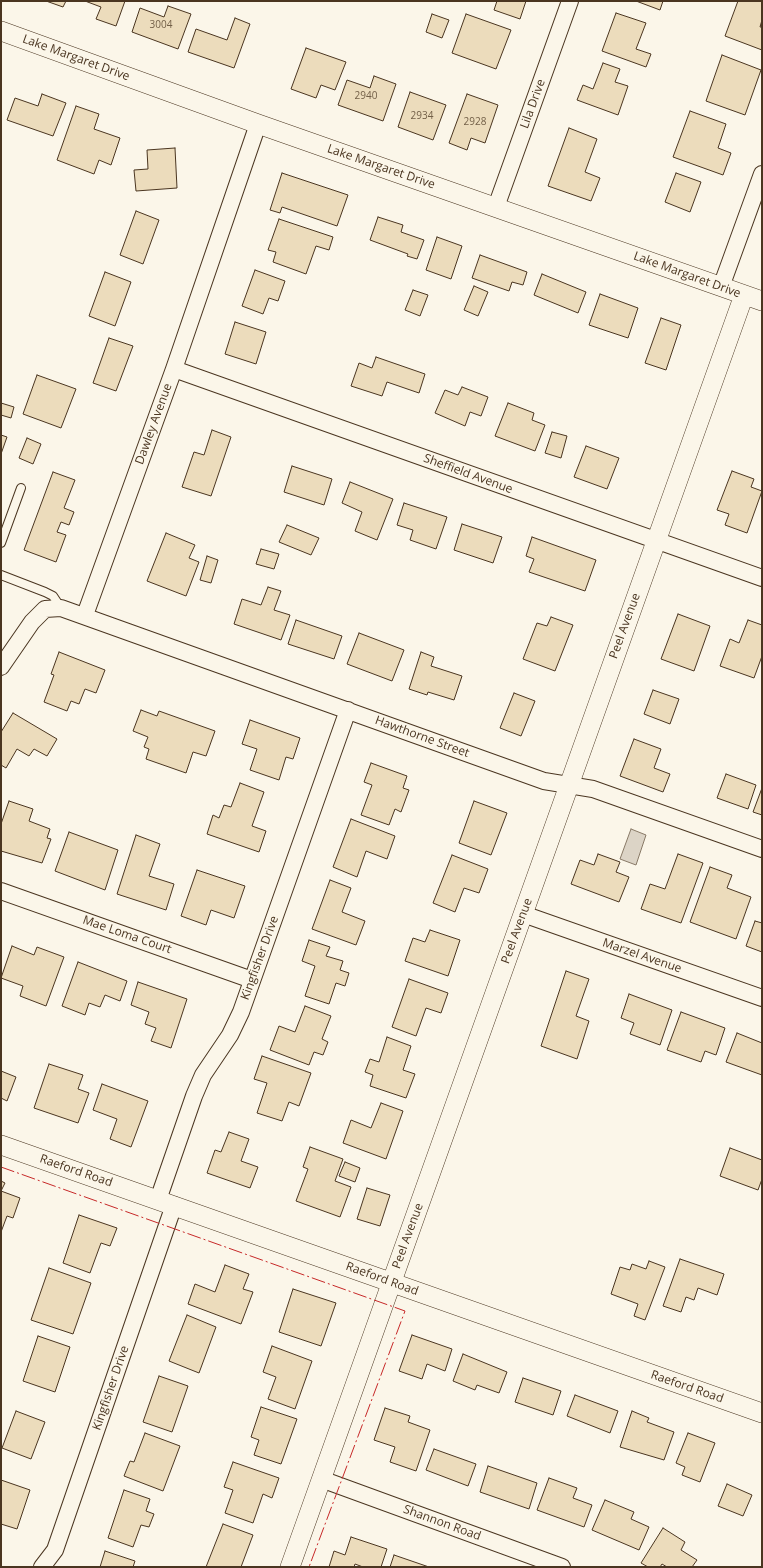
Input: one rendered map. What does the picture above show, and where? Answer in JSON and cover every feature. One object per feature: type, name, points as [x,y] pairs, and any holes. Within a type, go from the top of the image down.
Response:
[{"type":"street","name":"Lila Drive","points":[[496,207],[570,1]]},
{"type":"street","name":"Lake Margaret Drive","points":[[1,31],[258,124],[762,301]]},
{"type":"street","name":"Dawley Avenue","points":[[85,615],[174,369],[258,124]]},
{"type":"street","points":[[721,287],[762,174]]},
{"type":"street","name":"Peel Avenue","points":[[290,1567],[744,295]]},
{"type":"street","name":"Sheffield Avenue","points":[[174,369],[762,578]]},
{"type":"street","points":[[1,667],[32,622],[46,609],[62,608],[85,615]]},
{"type":"street","name":"Hawthorne Street","points":[[85,615],[544,781],[593,789],[762,848]]},
{"type":"street","name":"Kingfisher Drive","points":[[42,1567],[55,1550],[166,1203],[194,1096],[203,1075],[230,1035],[252,980],[348,710]]},
{"type":"street","name":"Mae Loma Court","points":[[1,891],[252,980]]},
{"type":"street","name":"Marzel Avenue","points":[[523,914],[762,998]]},
{"type":"street","name":"Raeford Road","points":[[1,1145],[762,1413]]},
{"type":"street","name":"Shannon Road","points":[[321,1479],[562,1567]]},
{"type":"lane","points":[[1,543],[21,488]]},
{"type":"lane","points":[[1,575],[53,596],[62,608]]},
{"type":"shaded area","points":[[631,829],[646,835],[636,865],[620,859]]},
{"type":"building","points":[[46,1],[66,1],[63,7]]},
{"type":"building","points":[[85,1],[125,1],[116,26],[96,19],[101,7]]},
{"type":"building","points":[[497,1],[526,1],[520,19],[494,10]]},
{"type":"building","points":[[636,1],[663,1],[660,10]]},
{"type":"building","points":[[738,1],[762,1],[762,20],[760,27],[762,27],[762,50],[725,36]]},
{"type":"building","points":[[168,6],[191,14],[178,49],[132,32],[140,8],[164,17]]},
{"type":"building","points":[[616,13],[646,23],[636,49],[651,54],[646,67],[602,51]]},
{"type":"building","points":[[432,14],[449,20],[442,38],[426,32]]},
{"type":"building","points":[[466,14],[511,30],[496,69],[452,53]]},
{"type":"building","points":[[235,18],[250,24],[234,68],[188,52],[196,29],[227,40]]},
{"type":"building","points":[[306,48],[346,62],[335,90],[321,85],[316,98],[291,89]]},
{"type":"building","points":[[722,55],[761,70],[745,115],[706,101]]},
{"type":"building","points":[[603,63],[620,69],[615,82],[628,86],[618,115],[577,100],[583,85],[593,89]]},
{"type":"building","points":[[374,76],[396,84],[383,121],[338,105],[347,80],[370,88]]},
{"type":"building","points":[[410,92],[446,105],[433,140],[398,127]]},
{"type":"building","points":[[42,94],[66,103],[53,136],[7,120],[15,98],[38,106]]},
{"type":"building","points":[[467,94],[498,105],[485,143],[471,138],[467,150],[449,143]]},
{"type":"building","points":[[76,106],[99,114],[94,129],[120,138],[111,165],[99,160],[94,174],[57,160]]},
{"type":"building","points":[[690,111],[726,124],[718,148],[731,153],[723,175],[673,157]]},
{"type":"building","points":[[569,128],[597,139],[585,172],[600,178],[591,201],[548,186]]},
{"type":"building","points":[[175,148],[177,188],[136,191],[134,170],[148,169],[147,150]]},
{"type":"building","points":[[282,173],[348,195],[337,226],[282,207],[280,213],[270,210]]},
{"type":"building","points":[[676,173],[701,182],[690,212],[665,202]]},
{"type":"building","points":[[136,211],[159,220],[143,264],[120,255]]},
{"type":"building","points":[[378,217],[403,225],[401,232],[424,240],[417,259],[407,256],[408,254],[370,240]]},
{"type":"building","points":[[279,219],[333,237],[329,250],[316,246],[306,274],[273,262],[276,252],[268,250]]},
{"type":"building","points":[[437,237],[462,246],[451,279],[426,270]]},
{"type":"building","points":[[480,255],[527,272],[523,285],[512,282],[509,291],[472,278]]},
{"type":"building","points":[[255,270],[285,281],[278,301],[269,298],[263,314],[242,306]]},
{"type":"building","points":[[105,272],[131,282],[115,326],[89,316]]},
{"type":"building","points":[[542,274],[586,292],[578,313],[534,295]]},
{"type":"building","points":[[474,286],[488,292],[478,316],[464,310]]},
{"type":"building","points":[[413,290],[428,295],[420,316],[405,310]]},
{"type":"building","points":[[600,294],[638,308],[628,338],[589,325]]},
{"type":"building","points":[[661,318],[681,325],[666,370],[645,363]]},
{"type":"building","points":[[235,322],[266,332],[256,364],[225,354]]},
{"type":"building","points":[[109,338],[133,346],[116,391],[93,383]]},
{"type":"building","points":[[376,357],[425,374],[419,393],[387,382],[382,396],[351,386],[359,363],[372,368]]},
{"type":"building","points":[[37,375],[76,389],[61,428],[23,414]]},
{"type":"building","points":[[462,387],[488,397],[481,416],[470,412],[465,426],[435,413],[445,390],[458,395]]},
{"type":"building","points":[[1,403],[14,407],[11,418],[1,415]]},
{"type":"building","points":[[508,403],[534,413],[532,420],[545,425],[535,451],[495,436]]},
{"type":"building","points":[[212,430],[231,437],[211,496],[182,487],[194,452],[204,455]]},
{"type":"building","points":[[552,432],[567,436],[561,458],[545,453]]},
{"type":"building","points":[[1,435],[7,437],[1,454]]},
{"type":"building","points":[[27,438],[41,444],[33,464],[19,458]]},
{"type":"building","points":[[586,446],[619,458],[607,489],[574,477]]},
{"type":"building","points":[[292,466],[332,479],[324,505],[284,492]]},
{"type":"building","points":[[732,471],[754,479],[751,487],[762,491],[747,533],[725,525],[729,514],[717,510]]},
{"type":"building","points":[[53,472],[75,480],[64,508],[74,512],[69,525],[61,522],[57,532],[66,535],[56,562],[24,550]]},
{"type":"building","points":[[350,482],[393,499],[377,540],[355,531],[362,512],[342,503]]},
{"type":"building","points":[[404,503],[447,517],[436,549],[410,540],[413,530],[397,525]]},
{"type":"building","points":[[462,524],[502,537],[493,563],[454,550]]},
{"type":"building","points":[[287,525],[319,538],[311,555],[279,542]]},
{"type":"building","points":[[166,533],[195,545],[189,558],[199,562],[186,596],[147,581]]},
{"type":"building","points":[[532,537],[596,560],[585,591],[529,572],[534,559],[526,556]]},
{"type":"building","points":[[261,549],[279,554],[274,569],[256,564]]},
{"type":"building","points":[[207,556],[218,560],[211,583],[200,580]]},
{"type":"building","points":[[268,587],[281,591],[274,610],[290,615],[281,640],[234,624],[242,599],[261,605]]},
{"type":"building","points":[[678,614],[710,626],[694,671],[661,659]]},
{"type":"building","points":[[551,617],[573,625],[555,671],[523,659],[537,623],[547,626]]},
{"type":"building","points":[[296,620],[342,636],[334,659],[288,644]]},
{"type":"building","points":[[748,620],[762,625],[762,656],[754,678],[720,666],[730,639],[739,643]]},
{"type":"building","points":[[359,633],[404,650],[392,681],[347,664]]},
{"type":"building","points":[[59,652],[105,670],[96,693],[85,689],[79,704],[71,701],[67,711],[44,702],[54,675],[51,674]]},
{"type":"building","points":[[421,652],[434,657],[431,666],[462,676],[454,700],[428,692],[427,695],[409,689]]},
{"type":"building","points":[[653,690],[679,699],[670,724],[644,714]]},
{"type":"building","points":[[514,693],[535,701],[521,736],[500,728]]},
{"type":"building","points":[[141,710],[157,716],[159,711],[215,731],[206,756],[193,752],[186,773],[146,759],[149,749],[144,747],[148,737],[133,731]]},
{"type":"building","points":[[13,713],[57,739],[47,756],[34,749],[29,756],[17,749],[6,768],[1,765],[1,732]]},
{"type":"building","points":[[250,720],[300,738],[293,759],[286,757],[279,780],[250,770],[257,749],[242,744]]},
{"type":"building","points":[[634,739],[661,749],[654,768],[670,774],[663,792],[620,776]]},
{"type":"building","points":[[371,763],[407,776],[403,788],[409,790],[401,812],[395,809],[389,825],[361,815],[372,785],[364,782]]},
{"type":"building","points":[[726,774],[756,785],[748,809],[717,798]]},
{"type":"building","points":[[240,783],[264,792],[252,826],[266,831],[259,852],[207,834],[213,815],[219,818],[224,805],[231,807]]},
{"type":"building","points":[[762,788],[762,815],[753,812]]},
{"type":"building","points":[[9,801],[33,809],[29,821],[50,829],[47,838],[51,839],[42,863],[1,851],[1,824]]},
{"type":"building","points":[[474,801],[507,813],[491,855],[459,843]]},
{"type":"building","points":[[351,819],[395,836],[387,859],[366,851],[357,877],[333,867]]},
{"type":"building","points":[[69,832],[118,850],[105,890],[55,871]]},
{"type":"building","points":[[136,835],[160,844],[149,876],[174,884],[166,910],[117,894]]},
{"type":"building","points":[[598,854],[620,862],[616,872],[629,877],[619,902],[571,884],[580,860],[594,865]]},
{"type":"building","points":[[678,854],[703,863],[681,923],[641,909],[650,884],[665,889]]},
{"type":"building","points":[[452,855],[488,869],[479,893],[464,888],[455,912],[433,903]]},
{"type":"building","points":[[710,867],[732,875],[727,888],[751,897],[736,939],[690,922]]},
{"type":"building","points":[[197,870],[245,886],[234,918],[211,910],[206,925],[181,916]]},
{"type":"building","points":[[330,880],[351,888],[342,912],[365,921],[356,945],[312,929]]},
{"type":"building","points":[[755,921],[762,923],[762,952],[746,946]]},
{"type":"building","points":[[430,930],[460,940],[448,976],[405,961],[413,938],[425,942]]},
{"type":"building","points":[[309,940],[330,947],[326,956],[343,961],[340,970],[349,973],[345,986],[336,983],[329,1004],[305,996],[315,966],[302,961]]},
{"type":"building","points":[[12,946],[34,955],[37,947],[64,957],[46,1006],[20,996],[23,986],[1,978]]},
{"type":"building","points":[[78,962],[127,981],[120,1001],[105,995],[100,1007],[89,1003],[85,1015],[62,1006]]},
{"type":"building","points":[[566,971],[589,979],[576,1016],[589,1021],[577,1059],[541,1046]]},
{"type":"building","points":[[409,979],[448,993],[441,1013],[426,1008],[416,1036],[392,1027]]},
{"type":"building","points":[[138,982],[187,999],[171,1048],[151,1041],[156,1028],[145,1024],[149,1012],[131,1005]]},
{"type":"building","points":[[629,994],[672,1010],[660,1045],[630,1034],[634,1023],[621,1018]]},
{"type":"building","points":[[305,1006],[331,1016],[322,1039],[328,1042],[323,1055],[314,1052],[309,1065],[270,1050],[279,1026],[295,1032]]},
{"type":"building","points":[[681,1012],[725,1028],[716,1055],[705,1051],[701,1062],[667,1050]]},
{"type":"building","points":[[737,1033],[762,1043],[762,1075],[726,1062]]},
{"type":"building","points":[[387,1037],[411,1046],[403,1070],[415,1074],[406,1098],[370,1086],[373,1075],[365,1072],[370,1059],[379,1062]]},
{"type":"building","points":[[262,1056],[311,1073],[299,1106],[289,1102],[282,1121],[257,1113],[267,1083],[254,1079]]},
{"type":"building","points":[[49,1064],[83,1075],[78,1089],[89,1093],[78,1123],[34,1108]]},
{"type":"building","points":[[1,1071],[16,1077],[7,1101],[1,1098]]},
{"type":"building","points":[[102,1084],[148,1101],[131,1147],[110,1139],[117,1119],[93,1110]]},
{"type":"building","points":[[381,1103],[403,1111],[386,1159],[343,1143],[351,1120],[371,1128]]},
{"type":"building","points":[[229,1132],[249,1139],[241,1161],[258,1167],[250,1188],[207,1173],[215,1150],[221,1152]]},
{"type":"building","points":[[310,1147],[343,1159],[335,1181],[351,1187],[340,1217],[296,1201],[308,1169],[303,1167]]},
{"type":"building","points":[[730,1148],[762,1160],[762,1179],[758,1190],[720,1176]]},
{"type":"building","points":[[345,1162],[360,1168],[355,1182],[339,1176]]},
{"type":"building","points":[[1,1181],[5,1183],[1,1191]]},
{"type":"building","points":[[367,1188],[390,1195],[380,1226],[357,1219]]},
{"type":"building","points":[[1,1191],[20,1198],[13,1218],[7,1216],[1,1232]]},
{"type":"building","points":[[79,1215],[117,1228],[110,1246],[101,1243],[90,1273],[63,1263]]},
{"type":"building","points":[[680,1259],[724,1274],[717,1295],[698,1288],[694,1300],[686,1297],[681,1312],[663,1306]]},
{"type":"building","points":[[649,1261],[665,1267],[645,1320],[634,1316],[638,1304],[611,1294],[620,1267],[630,1270],[632,1264],[646,1269]]},
{"type":"building","points":[[225,1265],[249,1274],[243,1289],[253,1292],[241,1324],[188,1304],[195,1284],[215,1292]]},
{"type":"building","points":[[49,1268],[91,1283],[73,1334],[31,1320]]},
{"type":"building","points":[[293,1289],[336,1303],[321,1346],[279,1332]]},
{"type":"building","points":[[187,1315],[216,1327],[199,1373],[169,1361]]},
{"type":"building","points":[[412,1335],[452,1349],[445,1371],[427,1364],[422,1379],[399,1371]]},
{"type":"building","points":[[38,1336],[70,1347],[55,1392],[23,1381]]},
{"type":"building","points":[[272,1346],[312,1361],[295,1409],[268,1399],[276,1377],[263,1372]]},
{"type":"building","points":[[463,1354],[507,1372],[499,1393],[477,1385],[475,1390],[453,1381]]},
{"type":"building","points":[[159,1376],[188,1386],[172,1432],[143,1422]]},
{"type":"building","points":[[523,1378],[561,1391],[553,1415],[515,1402]]},
{"type":"building","points":[[575,1395],[618,1411],[610,1433],[567,1416]]},
{"type":"building","points":[[261,1407],[297,1419],[281,1464],[254,1455],[259,1440],[251,1437]]},
{"type":"building","points":[[385,1408],[410,1416],[408,1422],[430,1430],[416,1471],[390,1462],[395,1447],[374,1440]]},
{"type":"building","points":[[16,1411],[45,1422],[31,1459],[2,1448]]},
{"type":"building","points":[[632,1411],[649,1418],[647,1422],[674,1432],[664,1460],[620,1447]]},
{"type":"building","points":[[145,1433],[180,1446],[163,1491],[124,1476],[130,1461],[134,1462]]},
{"type":"building","points":[[688,1433],[715,1443],[700,1482],[682,1475],[685,1467],[676,1463]]},
{"type":"building","points":[[434,1449],[476,1464],[468,1486],[426,1470]]},
{"type":"building","points":[[233,1462],[279,1478],[272,1498],[263,1494],[253,1523],[225,1513],[233,1490],[224,1487]]},
{"type":"building","points":[[488,1466],[537,1483],[529,1509],[480,1492]]},
{"type":"building","points":[[549,1478],[577,1488],[573,1498],[592,1505],[584,1527],[537,1510]]},
{"type":"building","points":[[1,1480],[30,1490],[17,1529],[1,1524]]},
{"type":"building","points":[[727,1484],[752,1495],[743,1516],[718,1506]]},
{"type":"building","points":[[124,1490],[150,1499],[146,1511],[154,1514],[149,1527],[141,1525],[133,1547],[108,1538]]},
{"type":"building","points":[[605,1500],[634,1512],[631,1519],[649,1527],[639,1550],[592,1530]]},
{"type":"building","points":[[223,1524],[253,1535],[241,1567],[206,1567]]},
{"type":"building","points":[[663,1528],[685,1542],[681,1550],[697,1560],[692,1567],[667,1567],[662,1564],[660,1567],[648,1567],[641,1563]]},
{"type":"building","points":[[351,1537],[387,1549],[381,1567],[363,1567],[355,1564],[354,1567],[329,1567],[334,1551],[345,1555]]},
{"type":"building","points":[[105,1551],[135,1561],[133,1567],[100,1567]]},
{"type":"building","points":[[394,1555],[429,1567],[390,1567]]},
{"type":"power","points":[[1,1167],[405,1311],[309,1567]]}]
